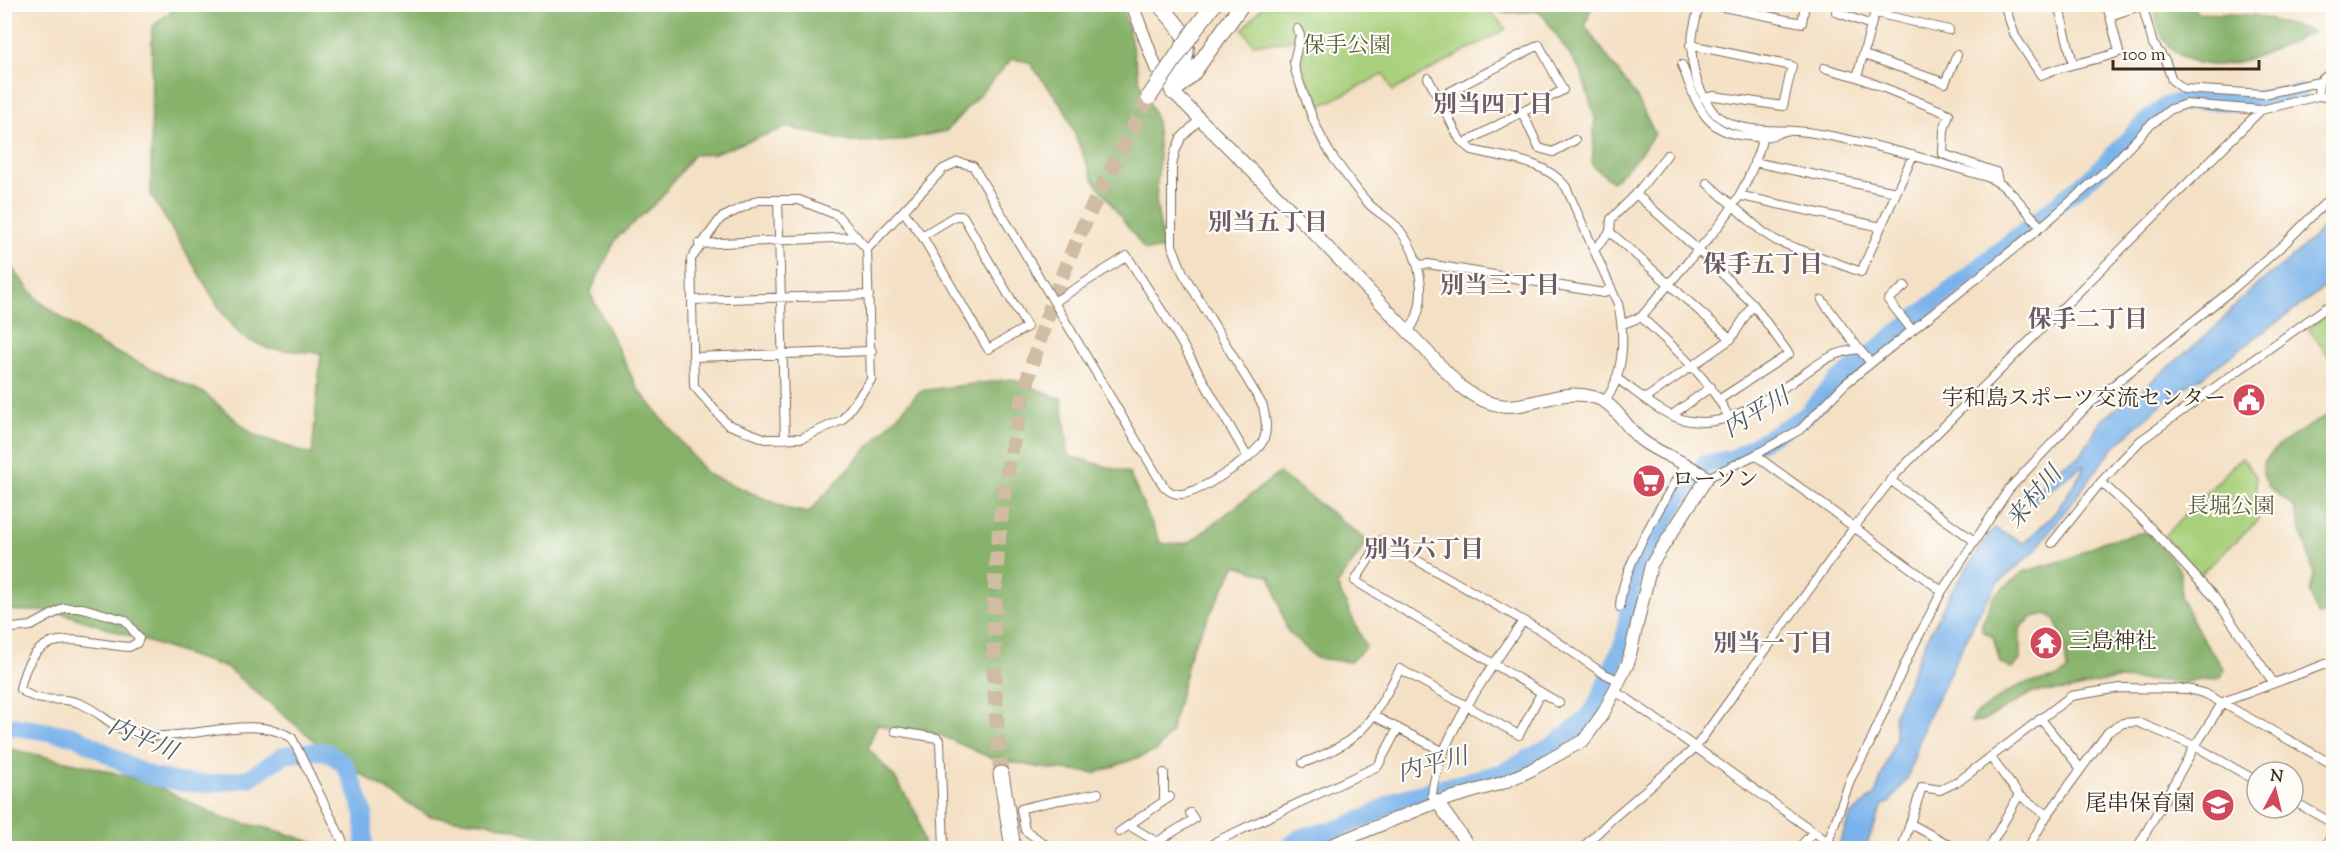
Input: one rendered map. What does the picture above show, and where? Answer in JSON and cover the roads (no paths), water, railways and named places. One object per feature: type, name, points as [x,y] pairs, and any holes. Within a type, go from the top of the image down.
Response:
[{"type":"highway","points":[[1160,4],[1187,40],[1187,55],[1173,92]]},
{"type":"highway","points":[[1149,97],[1214,4]]},
{"type":"highway","points":[[1173,92],[1193,73],[1242,4]]},
{"type":"highway","points":[[1001,774],[1013,849]]},
{"type":"street","points":[[1132,4],[1156,68],[1173,92],[1461,387],[1472,395],[1489,402],[1509,406],[1525,406],[1574,394],[1605,401],[1642,440],[1689,464],[1705,476]]},
{"type":"street","points":[[1700,4],[1690,45],[1691,67],[1710,109],[1728,123],[1762,129],[1790,129],[1913,155],[1998,181],[2037,223]]},
{"type":"street","points":[[1708,4],[1802,23],[1805,4]]},
{"type":"street","points":[[2004,4],[2014,36],[2041,75],[2073,63],[2088,63],[2119,52],[2106,4]]},
{"type":"street","points":[[2058,4],[2073,63]]},
{"type":"street","points":[[2110,16],[2142,5],[2153,44],[2165,60],[2172,80],[2184,89],[2264,94],[2319,82],[2334,70]]},
{"type":"street","points":[[1857,77],[1876,9],[1949,30]]},
{"type":"street","points":[[1836,12],[1871,25]]},
{"type":"street","points":[[1297,29],[1300,35],[1294,61],[1295,70],[1324,141],[1369,204],[1395,225],[1408,241],[1418,265],[1421,282],[1417,320],[1408,332]]},
{"type":"street","points":[[1438,98],[1539,45],[1563,90],[1468,141],[1466,145]]},
{"type":"street","points":[[1690,45],[1792,66],[1783,106],[1714,96],[1704,98]]},
{"type":"street","points":[[1864,55],[1945,83],[1957,55]]},
{"type":"street","points":[[1682,65],[1693,95],[1712,125],[1740,136],[1763,137],[1790,129]]},
{"type":"street","points":[[1824,68],[1857,77],[1949,114],[1941,149],[1943,154],[1996,172],[1998,181]]},
{"type":"street","points":[[1428,78],[1460,140],[1472,150],[1546,169],[1558,176],[1566,187],[1611,287],[1623,324],[1616,378],[1605,401]]},
{"type":"street","points":[[2318,96],[2319,82]]},
{"type":"street","points":[[1324,849],[1434,798],[1502,783],[1566,752],[1584,740],[1597,725],[1634,643],[1645,582],[1652,565],[1705,476],[1755,455],[1801,429],[1845,384],[1865,357],[1909,327],[2110,167],[2143,131],[2171,109],[2186,104],[2261,110],[2318,96],[2334,98]]},
{"type":"street","points":[[1582,849],[1613,818],[1695,748],[1854,526],[1890,480],[2261,110]]},
{"type":"street","points":[[1522,112],[1539,148],[1553,152],[1575,140]]},
{"type":"street","points":[[867,249],[950,164],[958,162],[973,166],[1161,482],[1170,491],[1187,493],[1248,458],[1264,439],[1266,424],[1263,406],[1183,273],[1172,245],[1172,166],[1175,152],[1181,138],[1200,119]]},
{"type":"street","points":[[1623,324],[1641,317],[1736,206],[1742,196],[1763,137]]},
{"type":"street","points":[[1594,250],[1610,232],[1611,219],[1636,194],[1667,155]]},
{"type":"street","points":[[1707,183],[1736,206],[1764,233],[1777,241],[1861,272],[1913,155]]},
{"type":"street","points":[[1754,162],[1896,192]]},
{"type":"street","points":[[1636,194],[1753,304],[1788,354],[1720,399]]},
{"type":"street","points":[[1828,845],[1851,778],[1869,745],[1909,655],[1942,591],[2008,489],[2086,407],[2233,289],[2284,244],[2334,194]]},
{"type":"street","points":[[1742,196],[1881,227]]},
{"type":"street","points":[[758,200],[778,200],[799,200],[837,215],[867,249],[872,351],[871,380],[842,420],[802,438],[766,439],[727,424],[694,387],[691,259],[699,244],[721,218],[758,200]]},
{"type":"street","points":[[778,200],[785,439]]},
{"type":"street","points":[[904,212],[922,236],[988,349],[1027,327],[963,216],[955,216],[922,236]]},
{"type":"street","points":[[1610,232],[1731,339]]},
{"type":"street","points":[[699,244],[857,237]]},
{"type":"street","points":[[1054,302],[1127,256],[1174,330],[1248,458]]},
{"type":"street","points":[[1418,265],[1428,264],[1604,292],[1611,287]]},
{"type":"street","points":[[1905,285],[1888,300],[1909,327]]},
{"type":"street","points":[[692,300],[869,295]]},
{"type":"street","points":[[1822,300],[1865,357]]},
{"type":"street","points":[[2052,543],[2102,482],[2148,435],[2334,302]]},
{"type":"street","points":[[1646,398],[1695,367],[1731,339],[1753,304]]},
{"type":"street","points":[[1641,317],[1695,367],[1720,399],[1730,419]]},
{"type":"street","points":[[693,357],[872,351]]},
{"type":"street","points":[[1616,378],[1672,415],[1699,422],[1730,419],[1755,406],[1835,352],[1865,357]]},
{"type":"street","points":[[1672,415],[1711,387]]},
{"type":"street","points":[[1755,455],[1942,591]]},
{"type":"street","points":[[1620,607],[1620,595],[1633,560],[1689,464]]},
{"type":"street","points":[[1890,480],[1973,540]]},
{"type":"street","points":[[2102,482],[2145,522],[2215,598],[2273,682]]},
{"type":"street","points":[[1559,703],[1355,582],[1381,540],[1523,621],[1600,672],[1616,684],[1625,697],[1828,845],[1837,849]]},
{"type":"street","points":[[4,629],[31,626],[64,609],[83,608],[125,620],[139,638],[137,643],[129,647],[60,638],[48,641],[38,648],[22,677],[20,689],[32,699],[81,704],[117,729],[140,735],[162,737],[233,729],[280,731],[292,738],[346,849]]},
{"type":"street","points":[[1470,849],[1434,798],[1433,781],[1444,752],[1467,707],[1523,621]]},
{"type":"street","points":[[2137,849],[2195,746],[2223,702],[2334,661]]},
{"type":"street","points":[[1303,763],[1330,753],[1357,736],[1374,716],[1400,669],[1519,735],[1541,693]]},
{"type":"street","points":[[1902,849],[1922,787],[1940,790],[1959,781],[2071,696],[2120,688],[2188,689],[2223,702],[2334,765]]},
{"type":"street","points":[[1374,716],[1444,752]]},
{"type":"street","points":[[2040,718],[2081,769]]},
{"type":"street","points":[[2028,849],[2048,814],[2081,769],[2109,732],[2123,723],[2137,722],[2195,746],[2245,774]]},
{"type":"street","points":[[1208,849],[1217,841],[1378,766],[1398,729]]},
{"type":"street","points":[[895,731],[937,738],[940,741],[944,849]]},
{"type":"street","points":[[1991,758],[2019,795],[2048,814]]},
{"type":"street","points":[[1119,832],[1167,799],[1164,773]]},
{"type":"street","points":[[1050,849],[1025,830],[1021,809],[1048,801],[1065,801],[1098,793]]},
{"type":"street","points":[[1989,849],[2019,795]]},
{"type":"street","points":[[2305,808],[2334,824]]},
{"type":"street","points":[[1157,842],[1194,819],[1190,813]]},
{"type":"street","points":[[1911,824],[1955,849]]},
{"type":"street","points":[[1130,826],[1167,849]]},
{"type":"street","points":[[1799,849],[1813,832]]},
{"type":"street","points":[[2324,849],[2334,832]]},
{"type":"water","name":"来村川","points":[[2333,219],[2333,281],[2165,401],[2115,446],[2033,553],[1998,583],[1982,607],[1925,723],[1907,779],[1889,803],[1883,805],[1865,848],[1838,848],[1850,816],[1875,794],[1896,738],[1894,715],[1921,651],[1951,592],[1994,528],[2024,543],[2055,513],[2082,472],[2083,465],[2031,504],[2031,498],[2060,467],[2080,456],[2102,419],[2137,394],[2217,326],[2249,291],[2289,260]]},
{"type":"waterway","name":"内平川","points":[[1287,848],[1301,837],[1337,829],[1370,816],[1399,799],[1504,772],[1556,743],[1582,723],[1596,706],[1624,641],[1632,586],[1641,561],[1686,487],[1705,464],[1734,458],[1805,416],[1835,383],[2096,173],[2143,124],[2165,106],[2183,101],[2246,102],[2299,93]]},
{"type":"waterway","name":"内平川","points":[[4,728],[11,726],[75,736],[153,777],[179,782],[210,784],[249,778],[284,755],[312,751],[327,752],[344,764],[355,787],[364,813],[364,848]]},
{"type":"tunnel","points":[[1001,774],[994,638],[996,574],[1002,510],[1012,448],[1026,385],[1070,256],[1098,195],[1149,97]]},
{"type":"place","name":"宇和島スポーツ交流センター","points":[[2249,400]]},
{"type":"place","name":"ローソン","points":[[1649,481]]},
{"type":"place","name":"三島神社","points":[[2046,643]]},
{"type":"place","name":"尾串保育園","points":[[2218,805]]},
{"type":"district","name":"別当四丁目","points":[[1493,106]]},
{"type":"district","name":"別当五丁目","points":[[1268,224]]},
{"type":"district","name":"保手五丁目","points":[[1763,266]]},
{"type":"district","name":"別当三丁目","points":[[1500,287]]},
{"type":"district","name":"保手二丁目","points":[[2088,321]]},
{"type":"district","name":"別当六丁目","points":[[1424,551]]},
{"type":"district","name":"別当一丁目","points":[[1773,645]]},
{"type":"park label","name":"保手公園","points":[[1347,47]]},
{"type":"park label","name":"長堀公園","points":[[2231,508]]}]
